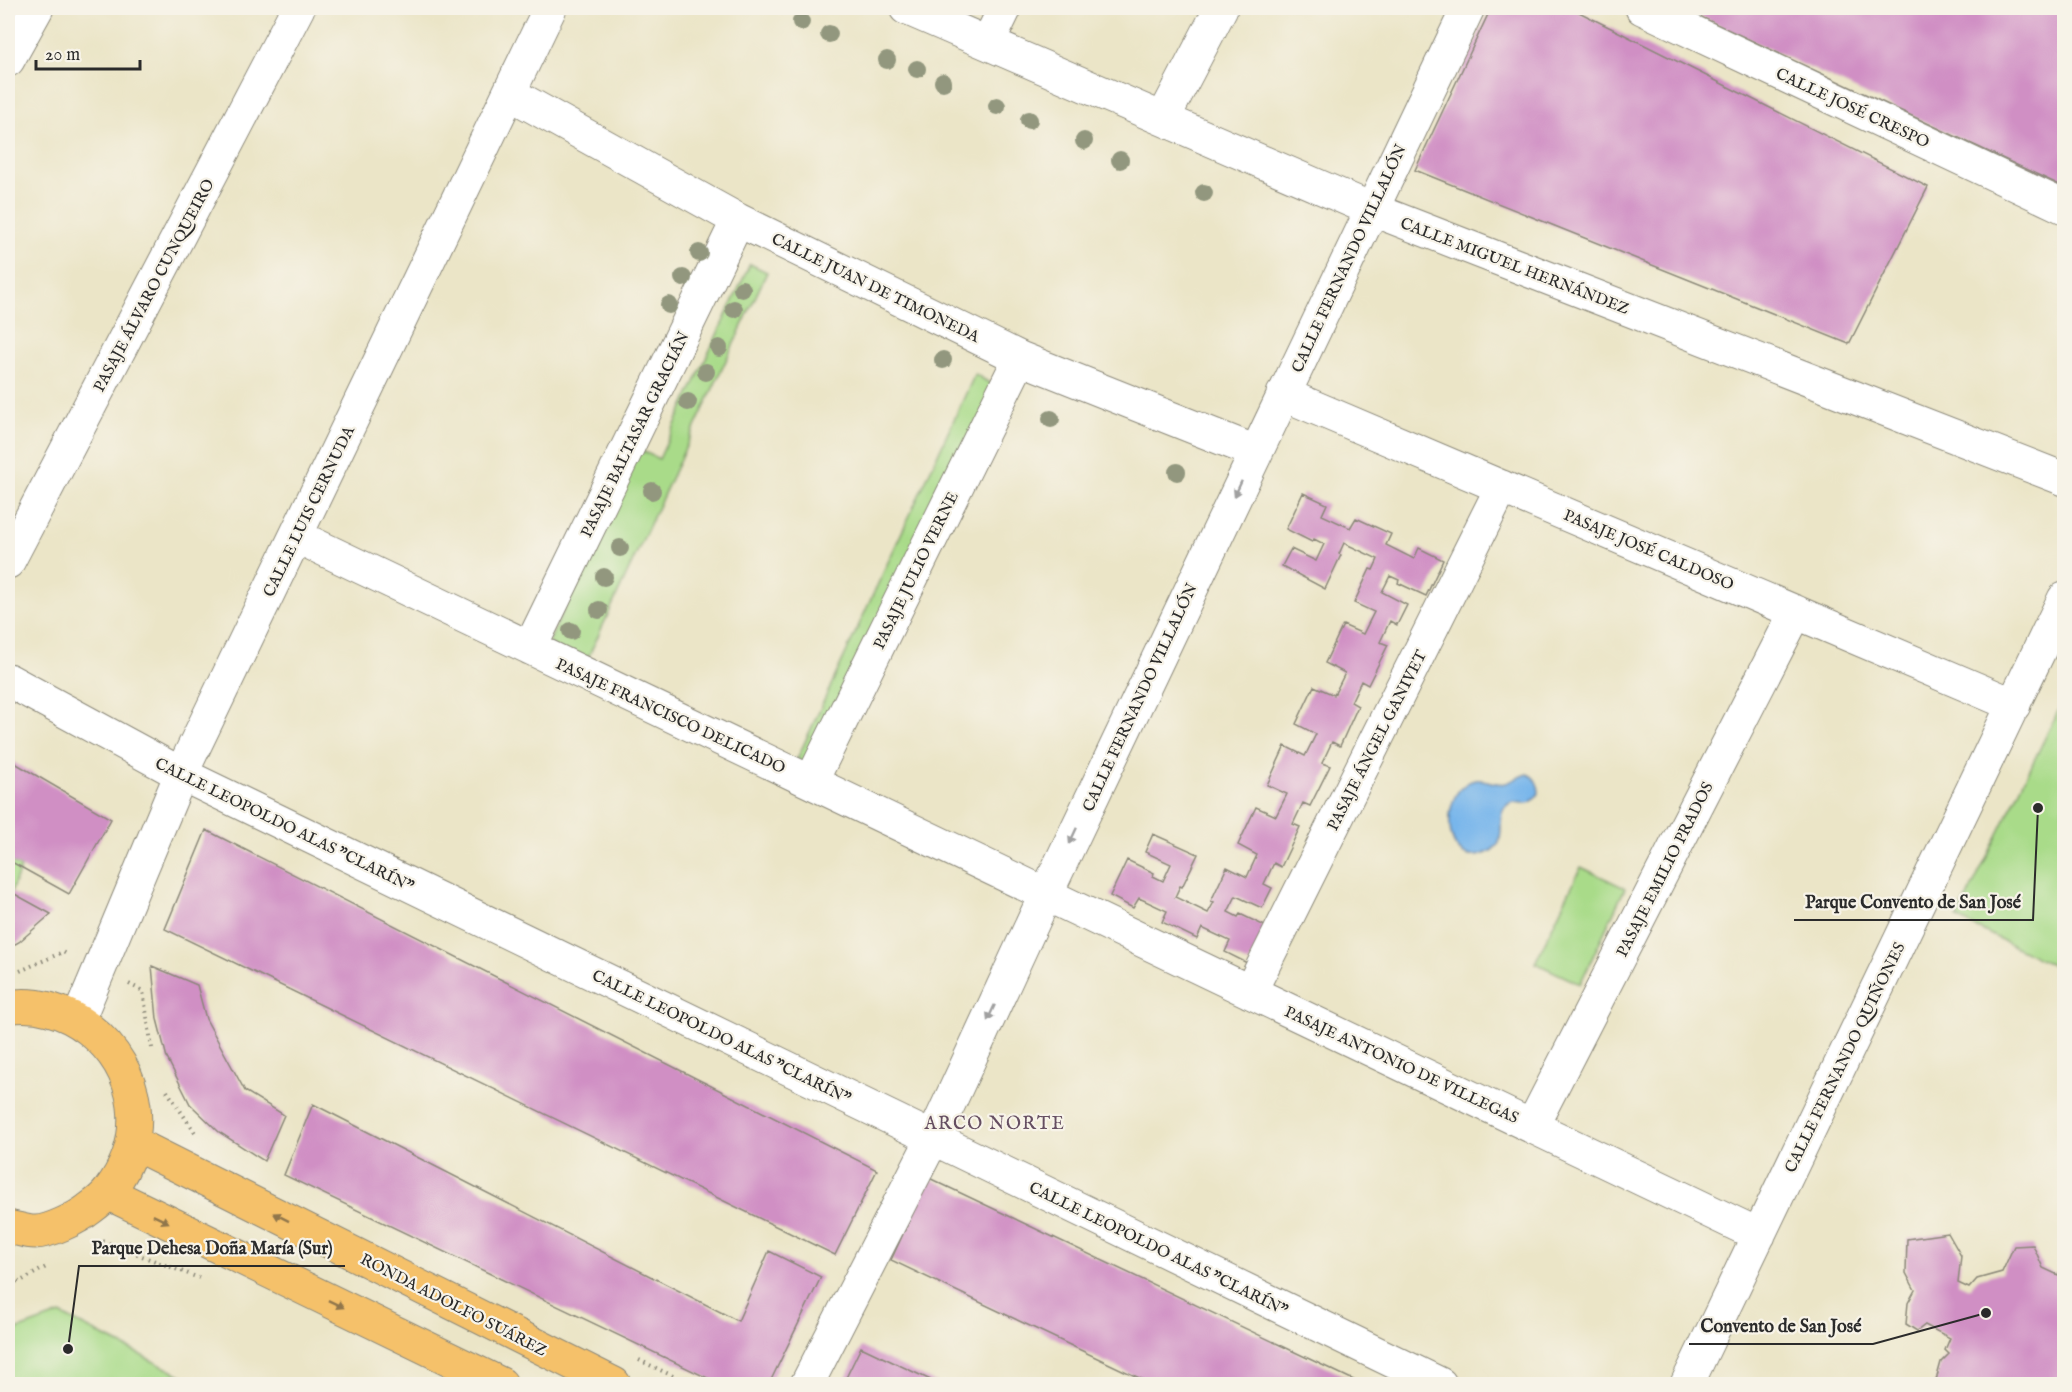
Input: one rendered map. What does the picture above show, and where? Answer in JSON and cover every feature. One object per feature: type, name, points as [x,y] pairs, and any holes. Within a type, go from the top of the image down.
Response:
[{"type":"main road","points":[[8,1007],[18,1005],[49,1008],[78,1020],[106,1042],[126,1072],[135,1107],[133,1143],[124,1170],[108,1193],[79,1218],[22,1229],[8,1255]]},
{"type":"main road","name":"RONDA ADOLFO SUÁREZ","points":[[133,1143],[614,1384]]},
{"type":"main road","points":[[108,1193],[501,1384]]},
{"type":"street","points":[[8,60],[37,8]]},
{"type":"street","name":"PASAJE ÁLVARO CUNQUEIRO","points":[[8,562],[298,8]]},
{"type":"street","name":"CALLE LUIS CERNUDA","points":[[78,1020],[181,774],[550,8]]},
{"type":"street","name":"CALLE MIGUEL HERNÁNDEZ","points":[[906,8],[1371,209],[2064,479]]},
{"type":"street","points":[[988,43],[1005,8]]},
{"type":"street","points":[[1163,119],[1221,8]]},
{"type":"street","name":"CALLE FERNANDO VILLALÓN","points":[[807,1384],[933,1138],[1046,894],[1468,8]]},
{"type":"street","name":"CALLE JOSÉ CRESPO","points":[[1642,8],[2064,207]]},
{"type":"street","name":"CALLE JUAN DE TIMONEDA","points":[[509,93],[738,220],[1020,358],[1256,452]]},
{"type":"street","name":"PASAJE BALTASAR GRACIÁN","points":[[530,648],[738,220]]},
{"type":"street","name":"PASAJE JULIO VERNE","points":[[811,782],[1020,358]]},
{"type":"street","name":"PASAJE JOSÉ CALDOSO","points":[[1283,394],[2014,705]]},
{"type":"street","name":"PASAJE ÁNGEL GANIVET","points":[[1250,992],[1502,487]]},
{"type":"street","name":"PASAJE FRANCISCO DELICADO","points":[[296,536],[1046,894]]},
{"type":"street","name":"CALLE FERNANDO QUIÑONES","points":[[1687,1384],[2064,599]]},
{"type":"street","name":"PASAJE EMILIO PRADOS","points":[[1532,1126],[1796,612]]},
{"type":"street","name":"CALLE LEOPOLDO ALAS \"CLARÍN\"","points":[[8,680],[181,774],[1440,1384]]},
{"type":"street","name":"PASAJE ANTONIO DE VILLEGAS","points":[[1046,894],[1759,1234]]},
{"type":"path","points":[[17,972],[63,952],[143,991],[153,1054]]},
{"type":"path","points":[[163,1085],[202,1143]]},
{"type":"path","points":[[96,1238],[200,1279]]},
{"type":"path","points":[[8,1274],[19,1282],[48,1266]]},
{"type":"path","points":[[637,1359],[690,1384]]},
{"type":"green space","points":[[750,264],[767,272],[586,662],[548,644],[638,449],[659,459]]},
{"type":"green space","points":[[975,374],[1012,397],[820,774],[797,759]]},
{"type":"green space","points":[[2064,699],[2064,971],[1957,918]]},
{"type":"green space","points":[[8,860],[21,867],[11,892],[8,893]]},
{"type":"green space","points":[[1581,867],[1625,888],[1580,984],[1535,963]]},
{"type":"green space","points":[[60,1314],[198,1384],[8,1384],[8,1333]]},
{"type":"water","points":[[1527,774],[1536,781],[1539,793],[1530,802],[1512,802],[1505,807],[1498,844],[1481,855],[1469,856],[1460,851],[1454,843],[1450,819],[1451,807],[1462,787],[1474,780],[1506,783]]},
{"type":"building","points":[[1491,8],[1571,8],[1928,187],[1849,344],[1415,170]]},
{"type":"building","points":[[1682,8],[2064,8],[2064,187]]},
{"type":"building","points":[[1303,493],[1327,504],[1322,515],[1350,528],[1356,518],[1391,534],[1386,545],[1414,559],[1419,548],[1443,560],[1426,596],[1398,583],[1399,580],[1390,576],[1382,592],[1407,605],[1397,625],[1390,621],[1380,642],[1388,645],[1368,685],[1361,681],[1351,702],[1358,706],[1340,746],[1332,742],[1322,763],[1330,766],[1310,806],[1303,803],[1293,824],[1300,827],[1281,867],[1274,863],[1264,884],[1272,888],[1262,908],[1236,896],[1228,912],[1238,917],[1240,914],[1267,927],[1249,964],[1225,952],[1230,941],[1202,928],[1197,939],[1162,922],[1167,911],[1139,898],[1133,908],[1110,896],[1127,860],[1154,873],[1153,876],[1163,881],[1171,864],[1145,852],[1153,834],[1198,854],[1175,897],[1208,913],[1214,902],[1211,901],[1227,867],[1247,877],[1257,855],[1238,845],[1256,807],[1276,816],[1287,794],[1267,785],[1285,746],[1305,756],[1316,734],[1296,724],[1314,686],[1334,695],[1345,673],[1325,663],[1343,625],[1363,634],[1374,612],[1354,603],[1370,569],[1373,570],[1378,559],[1344,543],[1339,554],[1341,555],[1325,589],[1282,566],[1291,549],[1316,561],[1324,544],[1314,539],[1312,542],[1286,529]]},
{"type":"building","points":[[8,759],[111,819],[69,894],[8,860]]},
{"type":"building","points":[[206,830],[877,1170],[835,1255],[165,929]]},
{"type":"building","points":[[11,892],[51,914],[19,942],[8,948],[8,893]]},
{"type":"building","points":[[152,966],[197,985],[206,1019],[245,1091],[284,1115],[264,1161],[219,1132],[190,1104],[167,1058],[157,1019]]},
{"type":"building","points":[[313,1104],[738,1321],[769,1251],[821,1277],[769,1384],[720,1384],[284,1175]]},
{"type":"building","points":[[929,1178],[1362,1384],[1152,1384],[891,1260]]},
{"type":"building","points":[[1948,1233],[1961,1256],[1958,1283],[1969,1288],[1977,1279],[2002,1272],[2014,1246],[2033,1245],[2043,1268],[2058,1275],[2064,1261],[2064,1384],[1935,1384],[1941,1362],[1949,1354],[1945,1350],[1950,1338],[1925,1325],[1917,1331],[1906,1324],[1908,1303],[1915,1290],[1906,1273],[1907,1239]]},
{"type":"building","points":[[861,1347],[939,1384],[843,1384]]},
{"type":"place","name":"Parque Convento de San José","points":[[2038,808]]},
{"type":"place","name":"Convento de San José","points":[[1986,1313]]},
{"type":"place","name":"Parque Dehesa Doña María (Sur)","points":[[68,1349]]},
{"type":"district","name":"ARCO NORTE","points":[[995,1123]]}]
